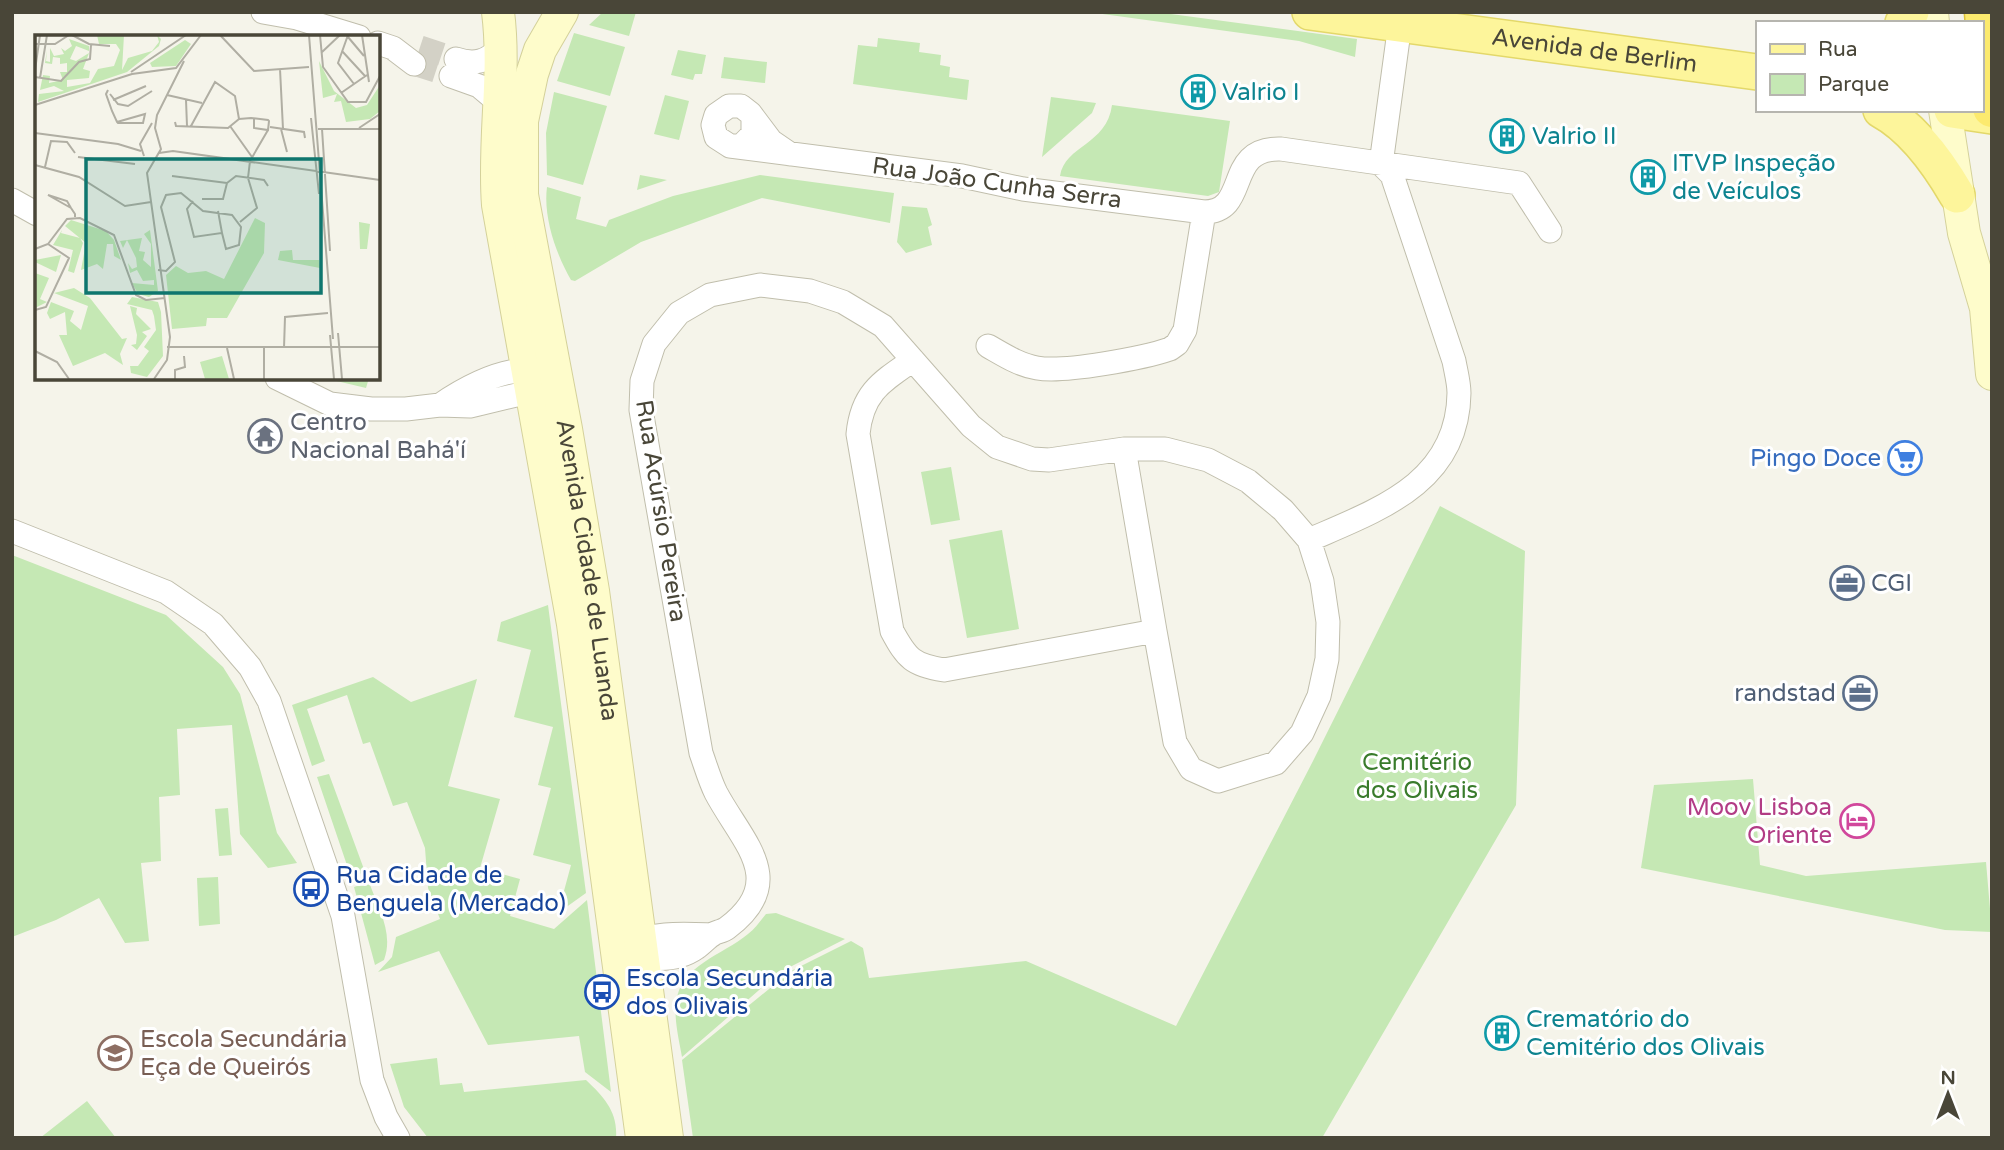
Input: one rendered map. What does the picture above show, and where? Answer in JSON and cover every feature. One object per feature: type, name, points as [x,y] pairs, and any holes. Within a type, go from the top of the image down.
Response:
[{"type":"highway","points":[[1984,12],[1992,108]]},
{"type":"main road","name":"Avenida Cidade de Luanda","points":[[498,12],[498,205],[539,378]]},
{"type":"main road","name":"Avenida Cidade de Luanda","points":[[562,12],[540,50],[532,74],[522,121],[520,150],[539,378],[573,624],[667,1138]]},
{"type":"main road","name":"Avenida de Berlim","points":[[1310,12],[1403,18],[1756,72]]},
{"type":"main road","points":[[1884,112],[1909,131],[1934,159],[1957,195]]},
{"type":"main road","points":[[1945,112],[1967,244],[1986,308],[1992,374]]},
{"type":"main road","points":[[1965,112],[1992,116]]},
{"type":"main road","points":[[1967,244],[1980,266],[1992,277]]},
{"type":"main road","name":"Avenida Cidade de Luanda","points":[[633,948],[642,1138]]},
{"type":"street","points":[[263,12],[297,18],[352,35]]},
{"type":"street","points":[[1381,164],[1403,18]]},
{"type":"street","points":[[385,46],[417,56]]},
{"type":"street","points":[[498,102],[454,67],[480,62],[495,54],[500,47]]},
{"type":"street","points":[[753,118],[755,129],[750,139],[741,146],[722,143],[714,131],[716,115],[724,108],[735,105],[746,109],[771,141],[790,154]]},
{"type":"street","name":"Rua João Cunha Serra","points":[[730,146],[971,177],[1023,189],[1204,212]]},
{"type":"street","points":[[988,346],[1018,363],[1046,369],[1069,368],[1170,349],[1177,344],[1185,330],[1204,212],[1217,211],[1228,203],[1246,164],[1264,150],[1282,149],[1519,183],[1550,231]]},
{"type":"street","points":[[1309,540],[1380,509],[1416,486],[1439,461],[1456,421],[1459,391],[1454,362],[1392,175],[1381,164]]},
{"type":"street","points":[[12,200],[35,213]]},
{"type":"street","name":"Rua Acúrsio Pereira","points":[[633,948],[656,959],[684,956],[700,946],[712,935],[726,929],[752,903],[758,869],[754,854],[716,793],[701,753],[641,410],[642,381],[654,344],[679,313],[710,295],[760,285],[810,291],[843,302],[883,326],[971,426],[997,447],[1032,459],[1049,460],[1124,449],[1165,449],[1208,460],[1248,481],[1283,510],[1309,540],[1322,581],[1328,622],[1327,659],[1319,696],[1302,733],[1276,763],[1218,781],[1191,769],[1175,741],[1155,631]]},
{"type":"street","points":[[913,360],[870,394],[860,413],[858,434],[892,631],[903,652],[922,667],[944,670],[1155,631],[1124,449]]},
{"type":"street","points":[[281,380],[330,404],[371,409],[406,409],[440,405],[464,388],[539,378]]},
{"type":"street","points":[[12,531],[166,592],[213,624],[250,667],[268,701],[343,916],[372,1080],[386,1117],[398,1138]]},
{"type":"green space","points":[[603,12],[636,12],[629,36],[589,25]]},
{"type":"green space","points":[[1088,12],[1156,12],[1357,39],[1355,57],[1299,41]]},
{"type":"green space","points":[[574,33],[625,47],[610,96],[557,81]]},
{"type":"green space","points":[[878,38],[920,43],[919,52],[941,55],[940,65],[950,67],[949,77],[969,80],[967,100],[853,84],[858,45],[877,47]]},
{"type":"green space","points":[[678,50],[706,55],[702,74],[695,74],[693,80],[671,75]]},
{"type":"green space","points":[[724,57],[767,62],[765,83],[721,78]]},
{"type":"green space","points":[[554,92],[607,106],[583,185],[547,175],[546,133]]},
{"type":"green space","points":[[665,95],[689,101],[679,140],[654,134]]},
{"type":"green space","points":[[1051,97],[1096,103],[1092,113],[1042,157]]},
{"type":"green space","points":[[1112,105],[1230,121],[1219,192],[1208,196],[1060,176],[1070,157],[1102,129],[1109,118]]},
{"type":"green space","points":[[640,175],[667,180],[637,190]]},
{"type":"green space","points":[[760,175],[894,193],[890,223],[762,198],[641,242],[575,281],[571,280],[565,270],[552,235],[547,211],[547,187],[581,197],[576,219],[606,227],[609,220],[673,196]]},
{"type":"green space","points":[[902,206],[927,208],[932,225],[928,227],[932,245],[906,253],[897,242]]},
{"type":"green space","points":[[332,380],[368,380],[366,388]]},
{"type":"green space","points":[[951,467],[960,520],[931,525],[921,472]]},
{"type":"green space","name":"Cemitério dos Olivais","points":[[1440,506],[1525,551],[1516,805],[1322,1138],[693,1138],[682,1060],[791,971],[851,941],[863,948],[869,978],[1026,961],[1176,1026],[1313,761]]},
{"type":"green space","points":[[1002,530],[1019,629],[967,638],[949,540]]},
{"type":"green space","points":[[12,555],[166,615],[223,667],[240,694],[277,833],[297,863],[268,868],[240,834],[232,725],[177,729],[180,795],[159,797],[161,861],[141,863],[149,941],[125,943],[99,898],[56,920],[12,937]]},
{"type":"green space","points":[[548,605],[586,893],[558,913],[571,865],[533,855],[551,788],[538,785],[553,727],[514,717],[531,650],[497,641],[501,622]]},
{"type":"green space","points":[[373,677],[411,702],[477,679],[448,786],[500,799],[480,868],[520,879],[510,916],[554,929],[587,900],[611,1092],[585,1072],[579,1036],[488,1045],[439,951],[378,972],[392,957],[396,937],[440,919],[428,888],[425,848],[407,802],[393,806],[370,742],[363,744],[347,695],[307,709],[325,761],[312,766],[292,705]]},
{"type":"green space","points":[[329,774],[365,872],[351,877],[317,777]]},
{"type":"green space","points":[[1753,779],[1760,865],[1806,876],[1986,862],[1992,932],[1945,930],[1641,868],[1654,785]]},
{"type":"green space","points":[[228,808],[232,855],[219,856],[215,809]]},
{"type":"green space","points":[[218,877],[220,924],[199,926],[197,878]]},
{"type":"green space","points":[[369,882],[384,921],[387,940],[384,960],[375,965],[354,887]]},
{"type":"green space","points":[[776,913],[845,939],[790,967],[765,985],[682,1057],[676,1003],[685,979],[704,962],[751,932],[766,914]]},
{"type":"green space","points":[[437,1058],[440,1085],[462,1083],[464,1092],[586,1080],[609,1106],[615,1120],[616,1138],[428,1138],[404,1107],[390,1064]]},
{"type":"green space","points":[[87,1101],[116,1138],[40,1138]]},
{"type":"tunnel","points":[[420,47],[456,59]]},
{"type":"tunnel","points":[[414,64],[451,76]]},
{"type":"place","name":"Valrio I","points":[[1198,92]]},
{"type":"place","name":"Valrio II","points":[[1507,136]]},
{"type":"place","name":"ITVP Inspeção de Veículos","points":[[1648,177]]},
{"type":"place","name":"Centro Nacional Bahá'í","points":[[265,436]]},
{"type":"place","name":"Pingo Doce","points":[[1905,458]]},
{"type":"place","name":"CGI","points":[[1847,583]]},
{"type":"place","name":"randstad","points":[[1860,693]]},
{"type":"place","name":"Moov Lisboa Oriente","points":[[1857,821]]},
{"type":"place","name":"Rua Cidade de Benguela (Mercado)","points":[[311,889]]},
{"type":"place","name":"Escola Secundária dos Olivais","points":[[602,992]]},
{"type":"place","name":"Crematório do Cemitério dos Olivais","points":[[1502,1033]]},
{"type":"place","name":"Escola Secundária Eça de Queirós","points":[[115,1053]]}]
